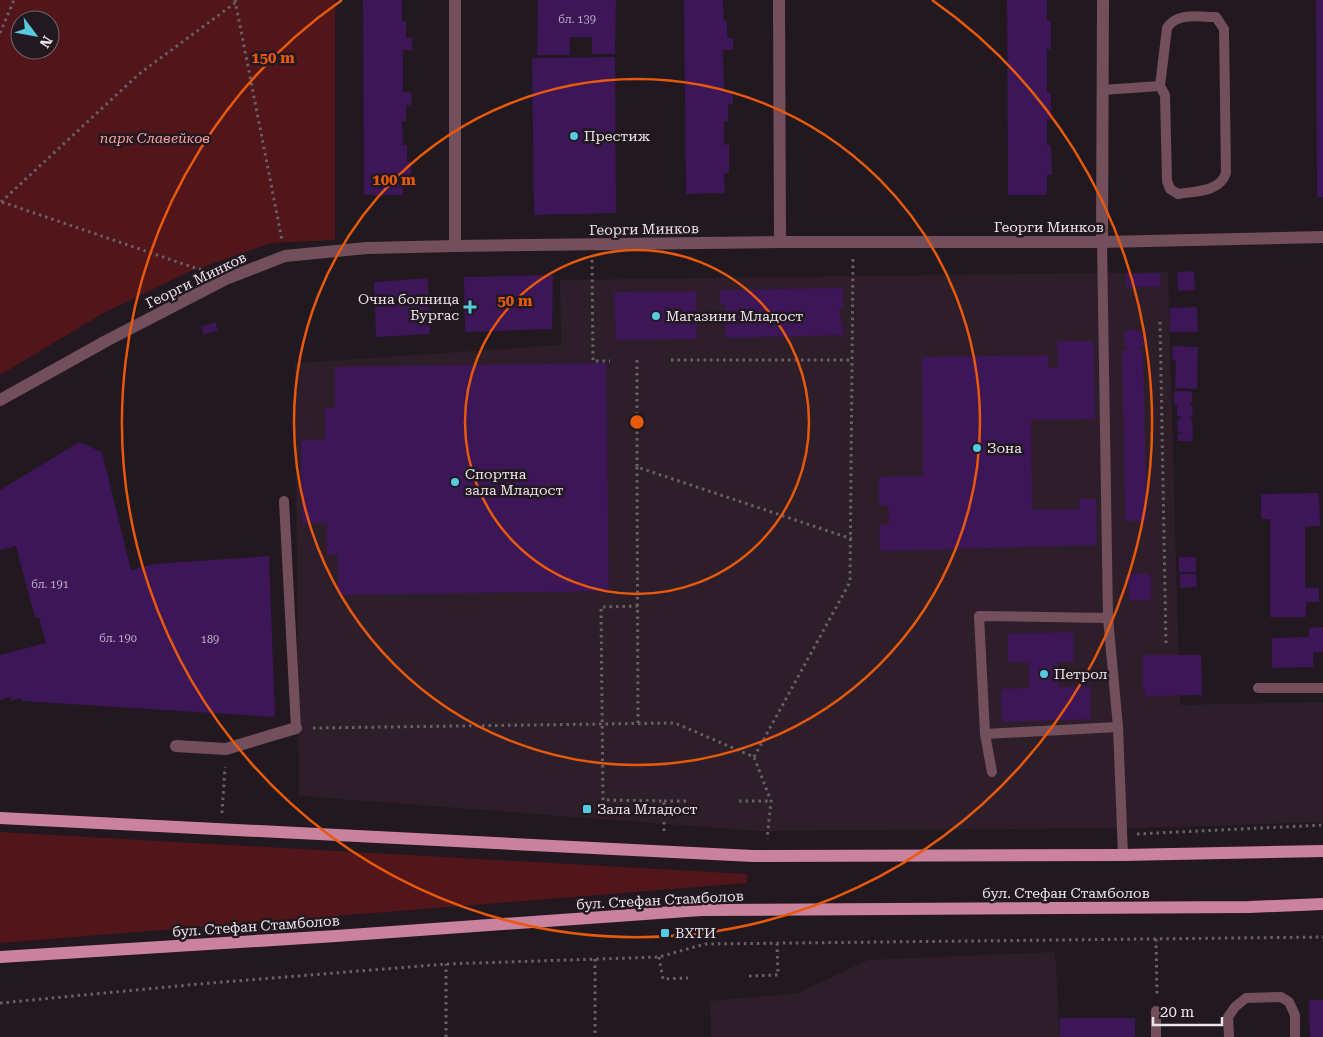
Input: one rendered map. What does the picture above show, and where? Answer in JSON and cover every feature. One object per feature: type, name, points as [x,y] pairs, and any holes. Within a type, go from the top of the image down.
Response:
[{"type":"main road","points":[[0,818],[753,856],[1123,855],[1323,851]]},
{"type":"main road","name":"бул. Стефан Стамболов","points":[[0,957],[702,910],[1240,907],[1323,904]]},
{"type":"street","points":[[455,0],[455,246]]},
{"type":"street","points":[[779,0],[780,242]]},
{"type":"street","points":[[1102,242],[1103,0]]},
{"type":"street","name":"Георги Минков","points":[[0,400],[106,341],[226,279],[285,256],[367,248],[455,246],[780,242],[1102,242],[1323,237]]},
{"type":"street","points":[[176,746],[226,749],[296,728]]},
{"type":"lane","points":[[1216,17],[1224,29],[1226,173],[1224,181],[1217,187],[1178,194],[1170,189],[1167,181],[1165,95],[1160,86],[1167,28],[1171,21],[1178,18],[1216,17]]},
{"type":"lane","points":[[1103,90],[1160,86]]},
{"type":"lane","points":[[1102,242],[1108,618],[1118,727],[1123,855]]},
{"type":"lane","points":[[284,501],[296,728]]},
{"type":"lane","points":[[992,772],[985,734],[979,616],[1108,618]]},
{"type":"lane","points":[[1258,688],[1323,688]]},
{"type":"lane","points":[[985,734],[1118,727]]},
{"type":"lane","points":[[1229,1037],[1228,1017],[1235,1007],[1246,998],[1281,997],[1289,1002],[1295,1015],[1294,1037]]},
{"type":"lane","points":[[1156,1011],[1156,1037]]},
{"type":"path","points":[[0,33],[14,0]]},
{"type":"path","points":[[226,279],[1,201],[139,74],[235,2],[285,256]]},
{"type":"path","points":[[754,757],[850,582],[852,539],[853,242]]},
{"type":"path","points":[[592,244],[592,361],[610,361]]},
{"type":"path","points":[[1160,322],[1166,644]]},
{"type":"path","points":[[637,360],[638,723]]},
{"type":"path","points":[[671,360],[853,360]]},
{"type":"path","points":[[637,467],[852,539]]},
{"type":"path","points":[[638,606],[601,607],[603,800],[689,801]]},
{"type":"path","points":[[296,728],[675,723],[754,757],[771,801],[767,840]]},
{"type":"path","points":[[222,814],[226,749]]},
{"type":"path","points":[[739,801],[771,801]]},
{"type":"path","points":[[664,802],[664,835]]},
{"type":"path","points":[[213,813],[232,814]]},
{"type":"path","points":[[1122,835],[1323,825]]},
{"type":"path","points":[[654,834],[673,835]]},
{"type":"path","points":[[757,839],[774,840]]},
{"type":"path","points":[[0,1003],[199,984],[446,964],[659,957],[705,944],[1323,937]]},
{"type":"path","points":[[1156,939],[1156,1011]]},
{"type":"path","points":[[749,976],[778,975],[777,944]]},
{"type":"path","points":[[659,957],[663,979],[688,978]]},
{"type":"path","points":[[594,959],[595,1037]]},
{"type":"path","points":[[446,964],[446,1037]]},
{"type":"shaded area","points":[[1168,272],[1180,705],[1323,702],[1323,822],[1141,828],[758,831],[299,796],[295,363],[561,345],[560,280]]},
{"type":"shaded area","points":[[1055,952],[1060,1037],[711,1037],[710,1001],[798,993],[868,960]]},
{"type":"green space","name":"парк Славейков","points":[[0,0],[335,0],[335,240],[271,243],[186,273],[102,314],[0,375]]},
{"type":"green space","points":[[0,832],[747,874],[747,883],[0,943]]},
{"type":"building","points":[[363,0],[402,0],[402,21],[406,21],[406,38],[412,38],[412,50],[403,50],[403,92],[411,92],[412,98],[411,105],[406,105],[406,122],[402,121],[403,145],[407,145],[407,162],[411,162],[411,176],[403,176],[403,195],[364,195]]},
{"type":"building","points":[[538,0],[616,0],[615,54],[592,54],[592,37],[570,37],[570,55],[537,55]]},
{"type":"building","points":[[684,0],[723,0],[724,21],[727,21],[727,38],[733,38],[733,50],[723,50],[724,92],[732,92],[733,99],[733,104],[728,104],[728,121],[724,121],[724,145],[729,144],[729,174],[724,173],[725,193],[686,194]]},
{"type":"building","points":[[1007,0],[1047,0],[1047,21],[1051,21],[1051,49],[1047,49],[1047,93],[1051,93],[1051,120],[1047,120],[1047,145],[1051,145],[1052,175],[1047,175],[1047,195],[1008,195]]},
{"type":"building","points":[[1316,0],[1323,0],[1323,197],[1317,197]]},
{"type":"building","name":"Престиж","points":[[615,57],[616,213],[534,215],[532,58]]},
{"type":"building","points":[[1194,271],[1195,290],[1178,291],[1177,272]]},
{"type":"building","points":[[1160,273],[1160,287],[1126,287],[1126,274]]},
{"type":"building","points":[[553,275],[552,329],[465,332],[464,277]]},
{"type":"building","points":[[428,278],[430,334],[376,337],[374,282]]},
{"type":"building","points":[[843,288],[843,309],[839,309],[844,335],[725,338],[725,305],[720,304],[720,290]]},
{"type":"building","name":"Магазини Mладост","points":[[696,291],[697,339],[616,340],[614,292]]},
{"type":"building","points":[[1197,307],[1198,332],[1170,332],[1170,308]]},
{"type":"building","points":[[215,322],[218,330],[204,335],[201,327]]},
{"type":"building","points":[[1135,330],[1142,333],[1148,346],[1140,346],[1138,350],[1143,350],[1147,521],[1125,521],[1122,350],[1127,351],[1127,347],[1124,344],[1124,331]]},
{"type":"building","name":"Зона","points":[[1057,341],[1093,341],[1095,419],[1031,420],[1032,510],[1079,509],[1079,499],[1096,499],[1097,545],[880,551],[879,524],[889,524],[888,505],[879,505],[879,477],[923,476],[922,357],[1048,355],[1048,368],[1058,368]]},
{"type":"building","points":[[1172,346],[1198,347],[1197,389],[1175,388],[1176,360],[1173,361]]},
{"type":"building","name":"Спортна зала Младост","points":[[606,363],[609,591],[338,595],[338,555],[327,555],[327,523],[302,523],[301,440],[325,440],[325,408],[335,408],[335,367]]},
{"type":"building","points":[[1174,391],[1190,391],[1192,393],[1192,402],[1189,405],[1193,407],[1190,419],[1193,432],[1190,434],[1193,434],[1193,441],[1178,441],[1178,434],[1185,434],[1178,432],[1177,422],[1182,416],[1177,416],[1177,405],[1174,405]]},
{"type":"building","points":[[79,442],[102,452],[131,570],[154,564],[269,556],[275,717],[22,701],[21,698],[11,701],[10,697],[0,700],[0,655],[46,643],[39,617],[35,618],[16,546],[0,550],[0,490]]},
{"type":"building","points":[[1319,493],[1320,526],[1305,527],[1305,588],[1319,588],[1319,602],[1306,602],[1306,617],[1270,617],[1270,519],[1261,519],[1261,494]]},
{"type":"building","points":[[1179,557],[1196,557],[1196,572],[1179,572]]},
{"type":"building","points":[[1147,573],[1151,576],[1151,600],[1129,600],[1129,574]]},
{"type":"building","points":[[1180,574],[1196,574],[1197,587],[1180,588]]},
{"type":"building","points":[[1323,627],[1323,652],[1313,652],[1313,667],[1272,668],[1272,638],[1309,637],[1309,628]]},
{"type":"building","name":"Петрол","points":[[1073,632],[1074,662],[1058,662],[1059,687],[1090,686],[1091,719],[1002,722],[1001,689],[1029,688],[1029,662],[1008,662],[1007,634]]},
{"type":"building","points":[[1143,655],[1201,655],[1202,695],[1146,696],[1143,686]]},
{"type":"building","points":[[1309,1000],[1323,1000],[1323,1037],[1310,1037]]},
{"type":"building","points":[[1060,1018],[1135,1018],[1135,1037],[1060,1037]]},
{"type":"place","name":"Престиж","points":[[574,136]]},
{"type":"place","name":"Oчна болница Бургас","points":[[470,307]]},
{"type":"place","name":"Магазини Mладост","points":[[656,316]]},
{"type":"place","name":"Зона","points":[[977,448]]},
{"type":"place","name":"Спортна зала Младост","points":[[455,482]]},
{"type":"place","name":"Петрол","points":[[1044,674]]},
{"type":"place","name":"Зала Младост","points":[[587,809]]},
{"type":"place","name":"ВХТИ","points":[[665,933]]}]
